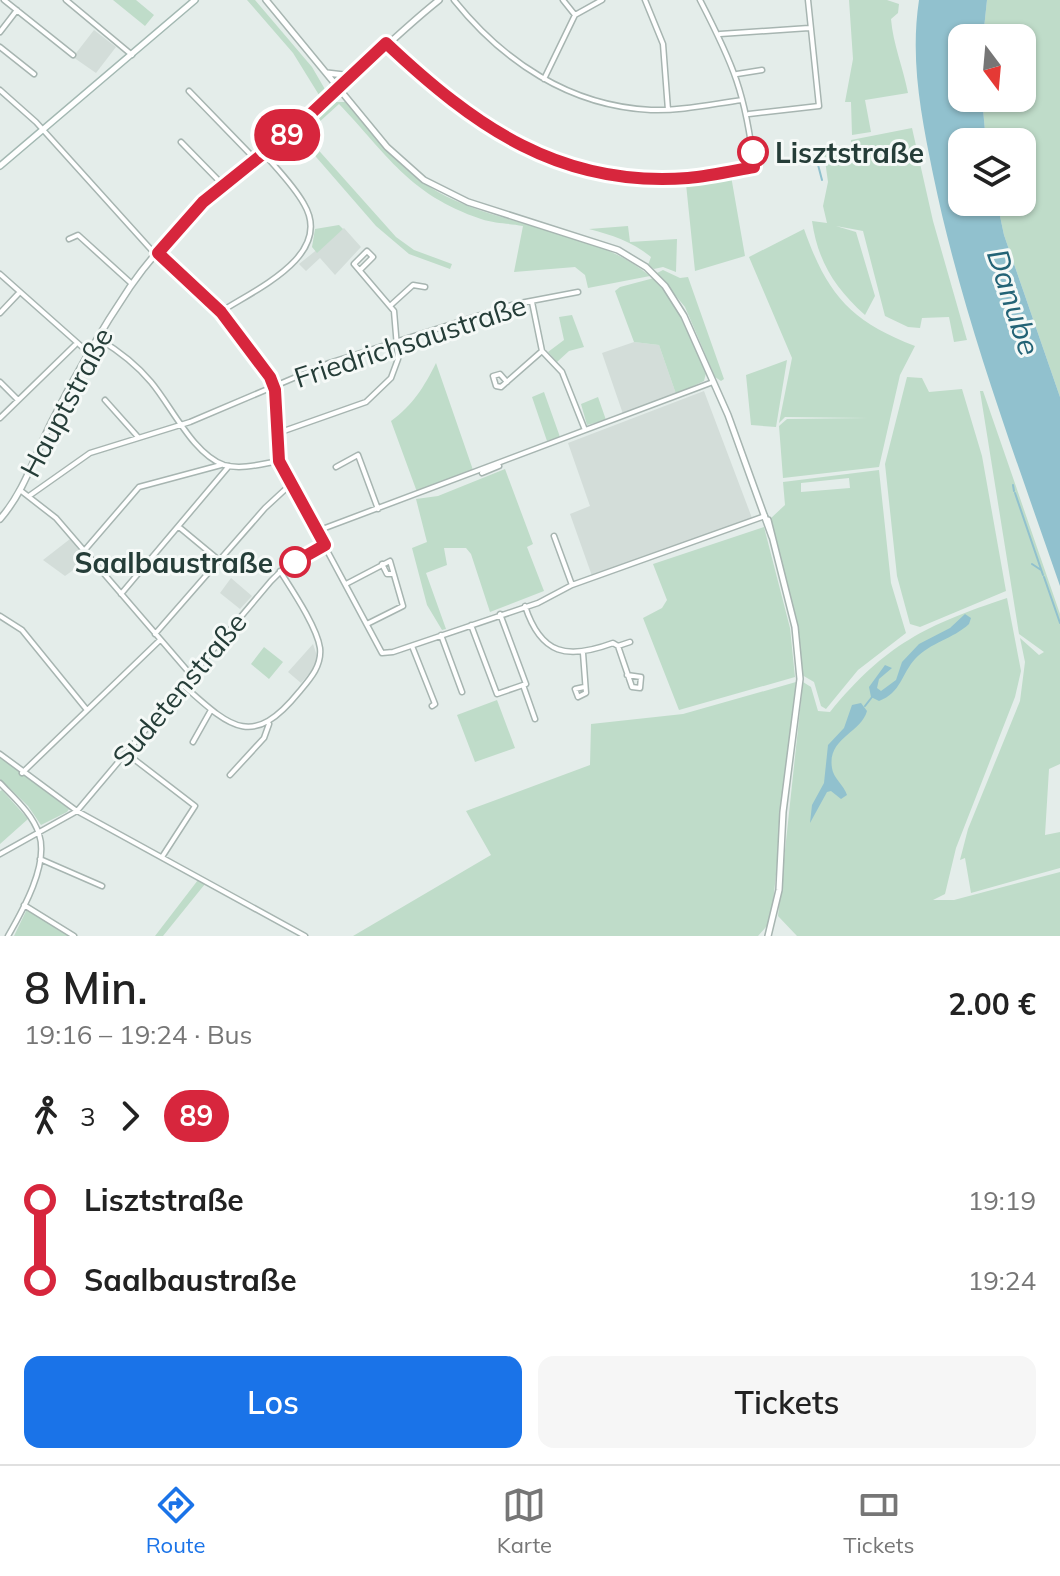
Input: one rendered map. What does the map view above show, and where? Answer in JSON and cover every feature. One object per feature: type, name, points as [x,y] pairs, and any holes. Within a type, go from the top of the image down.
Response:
[{"type":"street","points":[[4,0],[73,55]]},
{"type":"street","points":[[66,0],[133,55]]},
{"type":"street","points":[[0,166],[195,0]]},
{"type":"street","points":[[266,0],[398,158],[432,185],[468,202],[618,250],[646,267],[677,303],[713,382],[765,516],[795,627],[800,679],[783,812],[779,890],[768,936]]},
{"type":"street","name":"Hauptstraße","points":[[0,519],[20,490],[51,423],[90,354],[132,284],[157,254],[223,185],[340,89],[386,43],[439,0]]},
{"type":"street","points":[[454,0],[493,45],[544,79],[624,106],[668,110],[743,99]]},
{"type":"street","points":[[563,0],[575,15]]},
{"type":"street","points":[[544,79],[575,15],[602,0]]},
{"type":"street","points":[[645,0],[663,44],[668,110]]},
{"type":"street","points":[[386,43],[441,94],[479,123],[565,164],[658,179],[687,178],[754,167],[748,114],[737,74],[700,0]]},
{"type":"street","points":[[748,114],[819,106],[808,0]]},
{"type":"street","points":[[424,1],[430,7]]},
{"type":"street","points":[[0,32],[17,10]]},
{"type":"street","points":[[719,35],[809,28]]},
{"type":"street","points":[[0,47],[34,74]]},
{"type":"street","points":[[323,70],[344,75],[362,66]]},
{"type":"street","points":[[737,74],[762,70]]},
{"type":"street","points":[[0,90],[44,129],[157,254],[221,312],[258,357],[274,386],[279,461],[382,653],[412,646],[525,606],[572,585],[765,516]]},
{"type":"street","points":[[189,91],[255,159]]},
{"type":"street","points":[[181,142],[223,185]]},
{"type":"street","points":[[221,312],[294,263],[310,238],[311,227],[305,205],[263,153]]},
{"type":"street","points":[[69,239],[78,235],[132,284]]},
{"type":"street","points":[[278,433],[376,396],[391,378],[398,359],[398,340],[391,305],[354,264],[367,251],[373,257],[360,270]]},
{"type":"street","points":[[0,274],[18,294],[90,354]]},
{"type":"street","points":[[391,305],[413,285],[425,287]]},
{"type":"street","name":"Friedrichsaustraße","points":[[29,496],[83,457],[138,437],[184,425],[274,386],[398,340],[578,292]]},
{"type":"street","points":[[0,313],[18,294]]},
{"type":"street","points":[[532,302],[542,351],[563,375],[585,430]]},
{"type":"street","points":[[99,339],[139,369],[184,425],[198,449],[229,466],[279,461]]},
{"type":"street","points":[[0,418],[76,344]]},
{"type":"street","points":[[507,382],[542,351]]},
{"type":"street","points":[[0,382],[18,400]]},
{"type":"street","points":[[317,531],[475,473],[493,470],[504,461],[713,382]]},
{"type":"street","points":[[105,400],[138,437]]},
{"type":"street","points":[[336,467],[358,455],[378,509]]},
{"type":"street","points":[[84,551],[139,487],[223,464]]},
{"type":"street","points":[[121,594],[229,466]]},
{"type":"street","points":[[155,634],[291,484]]},
{"type":"street","points":[[20,490],[53,516],[192,676]]},
{"type":"street","points":[[178,527],[220,561]]},
{"type":"street","points":[[554,536],[572,585]]},
{"type":"street","name":"Sudetenstraße","points":[[77,811],[280,571],[325,545]]},
{"type":"street","points":[[346,584],[390,561],[403,609],[367,624]]},
{"type":"street","points":[[230,775],[270,722],[312,677],[320,659],[318,641],[280,571]]},
{"type":"street","points":[[525,606],[535,633],[546,645],[583,653],[613,643],[618,646],[627,675]]},
{"type":"street","points":[[471,625],[497,694],[526,684],[500,614]]},
{"type":"street","points":[[0,616],[22,630],[87,710]]},
{"type":"street","points":[[441,635],[462,692]]},
{"type":"street","points":[[22,773],[160,640]]},
{"type":"street","points":[[618,646],[630,642]]},
{"type":"street","points":[[412,646],[435,704],[432,706]]},
{"type":"street","points":[[583,653],[584,687]]},
{"type":"street","points":[[183,685],[228,722],[257,726],[270,722]]},
{"type":"street","points":[[523,685],[535,719]]},
{"type":"street","points":[[193,742],[211,710]]},
{"type":"street","points":[[257,726],[265,732]]},
{"type":"street","points":[[126,753],[194,803],[193,811],[162,857]]},
{"type":"street","points":[[0,754],[77,811],[305,936]]},
{"type":"street","points":[[0,783],[21,805],[38,832],[40,859],[24,905],[8,936]]},
{"type":"street","points":[[0,854],[77,811]]},
{"type":"street","points":[[40,859],[102,886]]},
{"type":"street","points":[[24,905],[74,936]]},
{"type":"shaded area","points":[[94,30],[116,47],[96,73],[73,57]]},
{"type":"shaded area","points":[[344,228],[361,247],[335,275],[320,258],[306,271],[299,264]]},
{"type":"shaded area","points":[[634,342],[659,345],[676,394],[623,414],[602,353]]},
{"type":"shaded area","points":[[704,391],[752,518],[592,576],[570,514],[590,506],[568,443]]},
{"type":"shaded area","points":[[70,539],[87,560],[65,576],[43,560]]},
{"type":"shaded area","points":[[231,578],[252,596],[240,609],[220,593]]},
{"type":"shaded area","points":[[313,644],[317,656],[315,667],[301,683],[288,672]]},
{"type":"green space","points":[[113,0],[136,0],[154,15],[145,26]]},
{"type":"green space","points":[[247,0],[255,0],[312,67],[326,91],[325,97],[280,135],[273,129],[284,128],[319,95],[293,53]]},
{"type":"green space","points":[[849,0],[887,0],[899,4],[898,13],[891,19],[908,93],[865,100],[871,132],[852,135],[851,102],[845,102],[853,59]]},
{"type":"green space","points":[[987,0],[1060,0],[1060,397],[1000,216],[1036,216],[1036,128],[985,128],[983,112],[1036,112],[1036,24],[984,24]]},
{"type":"green space","points":[[336,102],[345,102],[399,163],[438,192],[491,214],[601,247],[650,276],[588,288],[585,275],[575,267],[514,272],[523,226],[481,219],[435,198],[401,171],[339,104],[305,135],[396,237],[414,250],[452,264],[450,269],[409,254],[376,226],[297,135]]},
{"type":"green space","points":[[912,128],[933,221],[967,340],[954,342],[949,317],[922,318],[920,328],[908,327],[885,316],[863,231],[836,226],[856,232],[875,296],[865,315],[845,295],[823,262],[815,236],[812,221],[827,223],[823,206],[828,182],[824,153],[852,148],[851,140]]},
{"type":"green space","points":[[731,176],[745,256],[695,271],[686,184]]},
{"type":"green space","points":[[339,225],[343,229],[317,253],[312,247],[315,229]]},
{"type":"green space","points":[[628,226],[630,242],[677,239],[676,272],[663,267],[654,269],[648,265],[651,257],[637,247],[589,229]]},
{"type":"green space","points":[[804,229],[822,271],[844,302],[873,326],[915,346],[900,375],[879,467],[783,478],[779,426],[787,419],[868,418],[785,417],[779,423],[792,358],[749,257]]},
{"type":"green space","points":[[663,270],[680,278],[688,277],[724,379],[721,381],[715,377],[685,307],[657,273]]},
{"type":"green space","points":[[654,278],[675,305],[706,373],[704,381],[676,394],[659,345],[634,342],[615,291]]},
{"type":"green space","points":[[572,315],[584,347],[569,351],[557,362],[548,352],[564,340],[559,317]]},
{"type":"green space","points":[[787,360],[776,427],[751,425],[746,375]]},
{"type":"green space","points":[[436,363],[473,470],[417,492],[391,421],[417,395]]},
{"type":"green space","points":[[907,377],[922,378],[929,392],[962,389],[982,456],[1006,591],[920,627],[910,624],[897,576],[885,464]]},
{"type":"green space","points":[[980,391],[983,391],[1060,614],[1060,764],[1049,769],[1045,835],[1060,832],[1060,868],[971,893],[965,858],[960,860],[968,829],[1020,701],[1025,662],[1020,638],[1039,655],[1044,652],[1019,634]]},
{"type":"green space","points":[[544,392],[560,437],[547,441],[532,397]]},
{"type":"green space","points":[[598,397],[606,420],[587,425],[581,404]]},
{"type":"green space","points":[[505,469],[533,544],[527,547],[544,591],[490,612],[471,554],[466,548],[444,548],[447,565],[426,573],[446,629],[442,630],[427,605],[412,548],[427,542],[416,499],[438,496]]},
{"type":"green space","points":[[879,470],[891,583],[906,633],[858,670],[826,709],[821,706],[814,682],[802,675],[797,627],[770,519],[785,505],[783,482]],"holes":[[[849,478],[850,488],[801,492],[801,483]]]},
{"type":"green space","points":[[764,527],[790,628],[795,677],[679,710],[643,618],[662,608],[667,600],[653,564]]},
{"type":"green space","points":[[1007,598],[1021,671],[1015,697],[956,848],[945,894],[933,900],[954,900],[1060,872],[1060,936],[797,936],[778,916],[803,682],[811,687],[818,711],[830,712],[870,669],[909,640],[953,618]]},
{"type":"green space","points":[[264,647],[283,662],[269,679],[251,664]]},
{"type":"green space","points":[[796,682],[773,903],[767,926],[758,936],[353,936],[491,855],[466,811],[590,765],[591,724],[683,714]]},
{"type":"green space","points":[[497,700],[515,748],[475,762],[457,715]]},
{"type":"green space","points":[[0,757],[69,809],[67,812],[41,825],[28,806],[0,779]]},
{"type":"green space","points":[[0,791],[28,819],[0,844]]},
{"type":"green space","points":[[198,880],[205,884],[163,936],[155,936]]},
{"type":"green space","points":[[27,909],[71,936],[14,936]]},
{"type":"water","name":"Danube","points":[[919,0],[987,0],[984,24],[948,24],[948,112],[983,112],[985,128],[948,128],[948,216],[1000,216],[1060,397],[1060,586],[958,279],[921,109],[916,66]]},
{"type":"water","points":[[965,614],[971,618],[969,624],[921,653],[892,693],[879,701],[871,697],[869,687],[885,665],[892,668],[879,679],[877,688],[881,691],[896,680],[902,662],[919,644],[950,628]]},
{"type":"water","points":[[861,703],[867,711],[864,719],[839,743],[832,758],[833,772],[847,795],[841,799],[831,791],[827,792],[810,823],[812,805],[824,783],[828,745],[844,728],[852,705]]},
{"type":"waterway","points":[[817,161],[822,180]]},
{"type":"waterway","points":[[1013,485],[1014,491]]},
{"type":"waterway","points":[[1015,493],[1043,575]]},
{"type":"waterway","points":[[1032,564],[1041,570]]},
{"type":"waterway","points":[[1044,577],[1060,623]]},
{"type":"waterway","points":[[865,706],[872,697]]},
{"type":"bus line","name":"89","points":[[295,562],[325,545],[279,461],[275,390],[270,377],[245,339],[221,312],[158,253],[203,202],[300,124],[386,43],[429,84],[479,123],[565,164],[625,176],[687,178],[754,167],[753,152]]},
{"type":"place","name":"Lisztstraße","points":[[753,152]]},
{"type":"place","name":"Saalbaustraße","points":[[295,562]]}]
